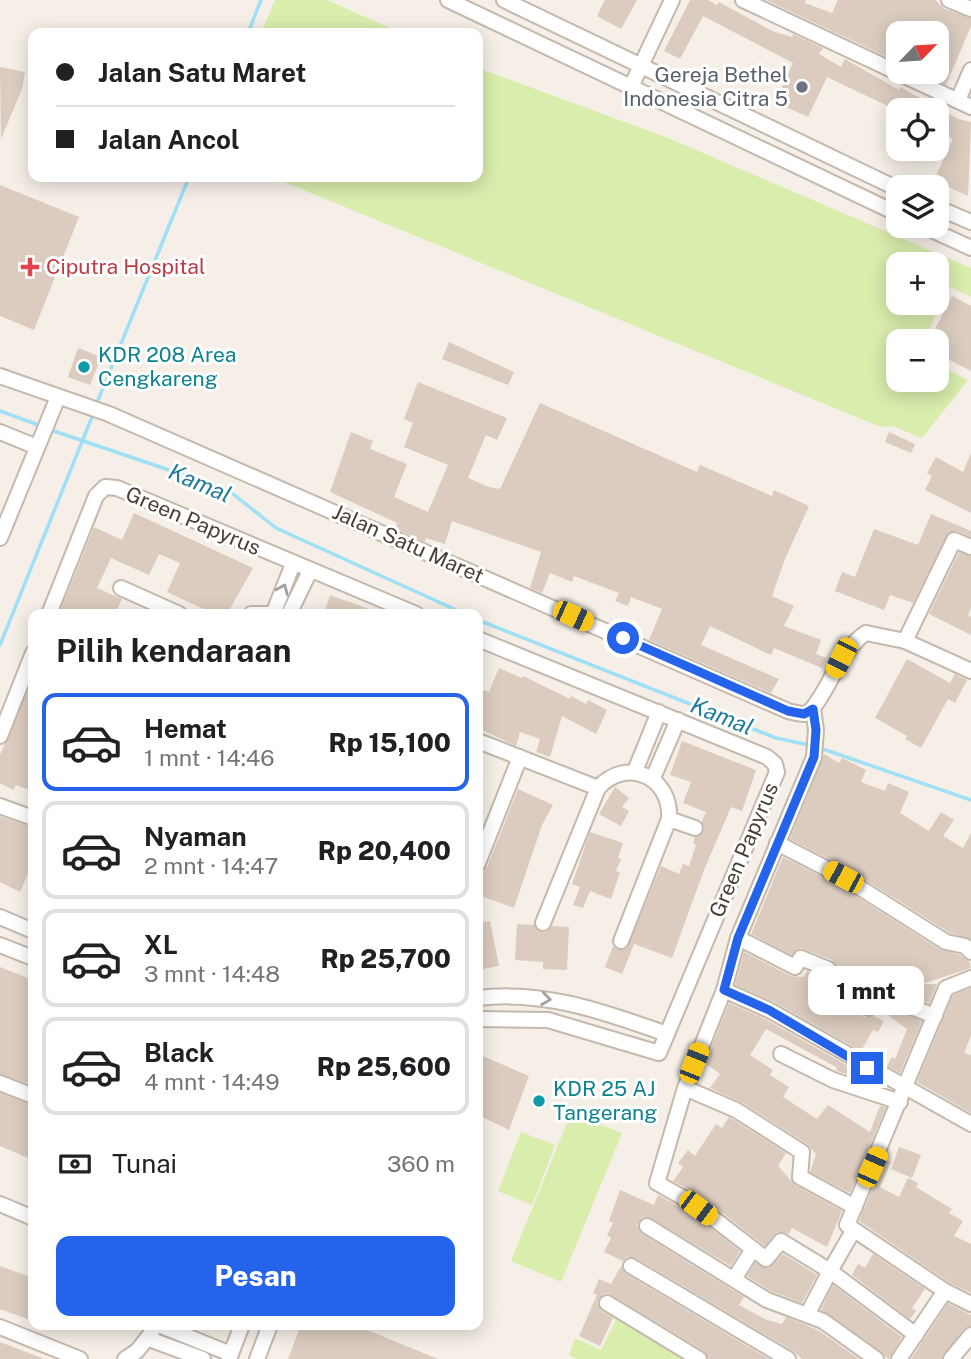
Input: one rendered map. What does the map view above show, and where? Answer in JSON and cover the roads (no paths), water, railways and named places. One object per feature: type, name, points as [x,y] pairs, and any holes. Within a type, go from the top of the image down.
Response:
[{"type":"street","points":[[448,0],[630,89],[886,208]]},
{"type":"street","points":[[504,0],[886,183]]},
{"type":"street","points":[[630,89],[672,0]]},
{"type":"street","points":[[743,0],[964,103],[971,70]]},
{"type":"street","points":[[949,0],[971,9]]},
{"type":"street","points":[[949,212],[971,222]]},
{"type":"street","points":[[949,238],[971,248]]},
{"type":"street","name":"Jalan Satu Maret","points":[[0,376],[56,402],[85,406],[109,414],[788,711],[804,714],[813,709]]},
{"type":"street","points":[[0,538],[56,402]]},
{"type":"street","points":[[0,432],[37,447]]},
{"type":"street","name":"Green Papyrus","points":[[51,609],[96,496],[105,487],[117,488],[404,609]]},
{"type":"street","points":[[905,641],[956,539],[971,547]]},
{"type":"street","points":[[276,609],[293,564]]},
{"type":"street","points":[[291,609],[310,571]]},
{"type":"street","points":[[121,589],[152,609]]},
{"type":"street","points":[[916,1335],[830,1270],[780,1241],[766,1259],[696,1205],[657,1183],[685,1088],[724,990],[738,938],[814,757],[816,730],[813,709],[853,641],[866,634],[905,641],[971,671]]},
{"type":"street","name":"Green Papyrus","points":[[483,641],[770,758],[777,772],[659,1052],[548,1020],[483,1018]]},
{"type":"street","points":[[0,736],[28,666]]},
{"type":"street","points":[[635,771],[659,712]]},
{"type":"street","points":[[653,778],[678,720]]},
{"type":"street","points":[[483,743],[598,788]]},
{"type":"street","points":[[483,850],[520,757]]},
{"type":"street","points":[[543,923],[598,788],[614,774],[635,771],[653,778],[667,796],[669,819],[621,942]]},
{"type":"street","points":[[0,806],[28,816]]},
{"type":"street","points":[[669,819],[695,828]]},
{"type":"street","points":[[777,843],[843,877],[946,942],[965,946],[971,952]]},
{"type":"street","points":[[0,917],[28,929]]},
{"type":"street","points":[[738,938],[795,967],[801,958],[828,969],[831,976],[848,988],[846,996],[869,1008],[887,983],[907,993],[906,1005],[935,1016]]},
{"type":"street","points":[[0,945],[28,956]]},
{"type":"street","points":[[971,978],[948,985],[847,1225],[945,1291],[971,1304]]},
{"type":"street","points":[[724,990],[769,1010],[903,1096]]},
{"type":"street","points":[[483,998],[532,997],[573,1003],[667,1034]]},
{"type":"street","points":[[781,1054],[834,1080],[903,1096],[971,1124]]},
{"type":"street","points":[[0,1083],[28,1094]]},
{"type":"street","points":[[685,1088],[736,1110],[802,1152],[800,1177],[855,1207]]},
{"type":"street","points":[[0,1205],[28,1216]]},
{"type":"street","points":[[647,1226],[767,1300],[823,1321],[876,1359]]},
{"type":"street","points":[[807,1315],[853,1231]]},
{"type":"street","points":[[734,1279],[753,1249]]},
{"type":"street","points":[[631,1266],[766,1353],[788,1359]]},
{"type":"street","points":[[899,1359],[945,1291]]},
{"type":"street","points":[[607,1303],[699,1359]]},
{"type":"street","points":[[0,1326],[80,1359]]},
{"type":"street","points":[[125,1359],[149,1339],[155,1330]]},
{"type":"street","points":[[169,1330],[230,1357],[240,1330]]},
{"type":"street","points":[[257,1359],[268,1330]]},
{"type":"street","points":[[951,1359],[971,1335]]},
{"type":"street","points":[[149,1339],[203,1359]]},
{"type":"waterway","points":[[250,28],[261,0]]},
{"type":"waterway","points":[[96,405],[187,182]]},
{"type":"waterway","name":"Kamal","points":[[0,411],[41,426]]},
{"type":"waterway","points":[[0,645],[94,412]]},
{"type":"waterway","name":"Kamal","points":[[48,429],[228,490],[276,528],[454,609]]},
{"type":"waterway","name":"Kamal","points":[[483,622],[776,738],[809,745]]},
{"type":"waterway","name":"Kamal","points":[[817,747],[971,800]]},
{"type":"place","name":"Gereja Bethel Indonesia Citra 5","points":[[802,87]]},
{"type":"place","name":"Ciputra Hospital","points":[[30,267]]},
{"type":"place","name":"KDR 208 Area Cengkareng","points":[[84,367]]},
{"type":"place","name":"KDR 25 AJ Tangerang","points":[[539,1101]]}]
